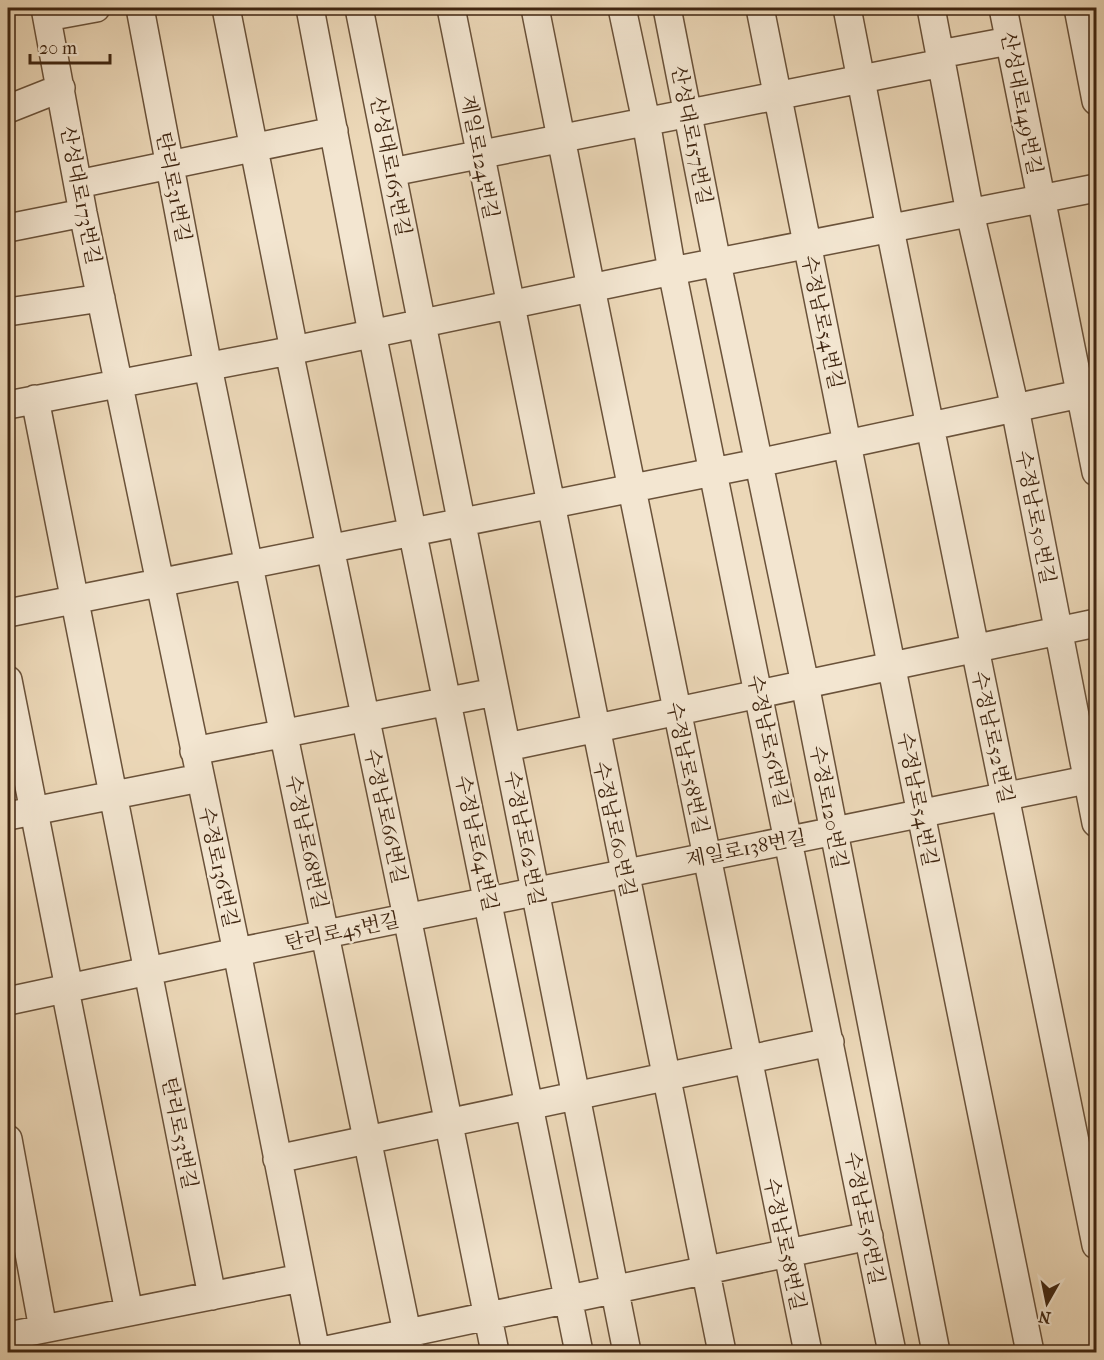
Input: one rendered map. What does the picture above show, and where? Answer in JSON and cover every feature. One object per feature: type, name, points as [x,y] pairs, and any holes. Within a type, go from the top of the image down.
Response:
[{"type":"street","points":[[46,12],[96,8]]},
{"type":"street","name":"탄리로31번길","points":[[140,8],[208,367]]},
{"type":"street","points":[[226,8],[291,351]]},
{"type":"street","points":[[310,8],[372,333]]},
{"type":"street","name":"산성대로165번길","points":[[359,8],[421,324]]},
{"type":"street","name":"제일로124번길","points":[[451,8],[509,306]]},
{"type":"street","points":[[535,8],[591,288]]},
{"type":"street","points":[[622,8],[646,121],[672,272]]},
{"type":"street","name":"산성대로157번길","points":[[667,8],[717,263]]},
{"type":"street","points":[[760,8],[807,245]]},
{"type":"street","points":[[847,8],[890,229]]},
{"type":"street","points":[[931,8],[970,213]]},
{"type":"street","name":"산성대로149번길","points":[[1003,8],[1096,468]]},
{"type":"street","points":[[1078,8],[1096,101]]},
{"type":"street","name":"산성대로173번길","points":[[46,12],[83,213],[120,382]]},
{"type":"street","points":[[392,172],[861,80],[1009,41]]},
{"type":"street","points":[[8,109],[61,88]]},
{"type":"street","points":[[78,184],[334,132]]},
{"type":"street","points":[[8,405],[291,351],[591,288],[1096,188]]},
{"type":"street","points":[[8,228],[83,213]]},
{"type":"street","name":"수정남로50번길","points":[[970,213],[1015,408],[1058,631],[1092,779],[1096,823]]},
{"type":"street","name":"수정남로52번길","points":[[890,229],[1096,1245]]},
{"type":"street","name":"수정남로54번길","points":[[807,245],[1030,1353]]},
{"type":"street","name":"수정로120번길","points":[[717,263],[805,684],[936,1353]]},
{"type":"street","name":"수정남로56번길","points":[[672,272],[892,1353]]},
{"type":"street","name":"수정남로58번길","points":[[591,288],[808,1353]]},
{"type":"street","points":[[8,312],[101,298]]},
{"type":"street","name":"수정남로60번길","points":[[509,306],[722,1353]]},
{"type":"street","name":"수정남로62번길","points":[[421,324],[627,1353]]},
{"type":"street","name":"수정남로64번길","points":[[372,333],[579,1353]]},
{"type":"street","name":"수정남로66번길","points":[[291,351],[495,1353]]},
{"type":"street","name":"수정남로68번길","points":[[208,367],[409,1343]]},
{"type":"street","name":"수정로136번길","points":[[120,382],[159,583],[237,952],[316,1353]]},
{"type":"street","points":[[8,613],[758,463],[1080,394]]},
{"type":"street","points":[[34,399],[148,971]]},
{"type":"street","points":[[507,747],[1096,622]]},
{"type":"street","points":[[8,680],[20,814],[67,988],[129,1312]]},
{"type":"street","points":[[194,751],[495,692]]},
{"type":"street","points":[[20,814],[200,778]]},
{"type":"street","name":"제일로138번길","points":[[536,891],[1092,779]]},
{"type":"street","name":"탄리로45번길","points":[[8,1001],[536,891]]},
{"type":"street","name":"탄리로53번길","points":[[148,971],[212,1296]]},
{"type":"street","points":[[277,1159],[830,1042]]},
{"type":"street","points":[[8,1139],[44,1329]]},
{"type":"street","points":[[316,1353],[409,1343],[488,1316],[869,1236]]},
{"type":"street","points":[[8,1336],[301,1278]]}]
